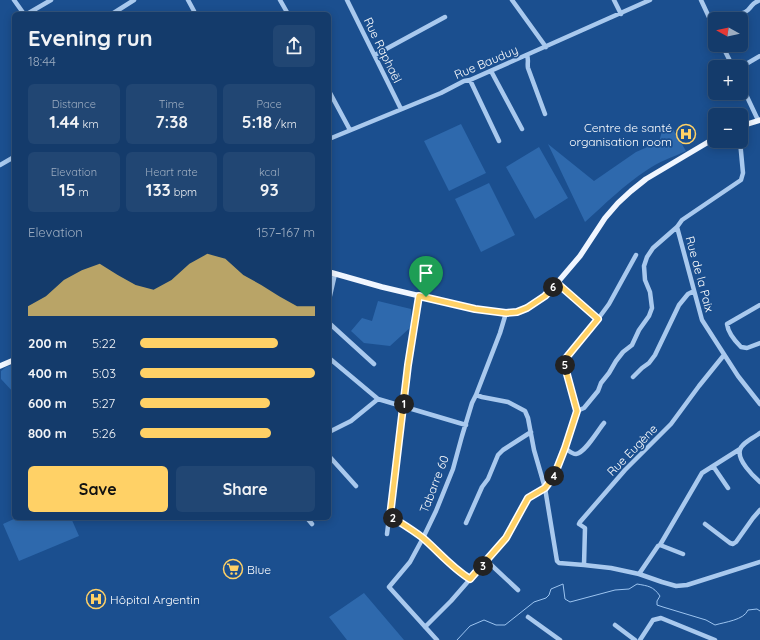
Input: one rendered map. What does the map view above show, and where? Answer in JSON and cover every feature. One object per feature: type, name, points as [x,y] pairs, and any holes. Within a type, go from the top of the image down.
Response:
[{"type":"main road","points":[[748,124],[759,120]]},
{"type":"main road","points":[[331,273],[382,287],[475,309],[506,313],[517,312],[527,308],[545,296],[580,256],[605,218],[631,191],[646,179],[708,142]]},
{"type":"main road","points":[[0,366],[12,361]]},
{"type":"street","points":[[14,0],[23,12]]},
{"type":"street","points":[[30,12],[51,0]]},
{"type":"street","points":[[115,12],[134,0]]},
{"type":"street","points":[[188,0],[194,11]]},
{"type":"street","points":[[280,0],[287,12]]},
{"type":"street","name":"Rue Raphaël","points":[[348,0],[402,109]]},
{"type":"street","points":[[512,0],[546,47]]},
{"type":"street","points":[[614,0],[621,14]]},
{"type":"street","name":"Rue Bauduy","points":[[331,138],[441,93],[464,81],[491,71],[650,0]]},
{"type":"street","points":[[701,0],[708,12]]},
{"type":"street","points":[[744,12],[748,10],[753,3],[760,0]]},
{"type":"street","points":[[375,55],[445,17]]},
{"type":"street","points":[[527,55],[529,60],[528,68],[545,114]]},
{"type":"street","points":[[748,63],[760,56]]},
{"type":"street","points":[[491,71],[522,130]]},
{"type":"street","points":[[470,80],[499,141]]},
{"type":"street","points":[[331,95],[350,130]]},
{"type":"street","points":[[748,98],[759,120]]},
{"type":"street","points":[[577,411],[584,408],[598,391],[601,383],[616,361],[623,352],[632,345],[639,330],[649,316],[652,308],[644,266],[647,257],[682,220],[741,180],[743,173],[741,148]]},
{"type":"street","points":[[0,165],[12,158]]},
{"type":"street","name":"Rue de la Paix","points":[[677,227],[702,320],[738,376],[760,404]]},
{"type":"street","points":[[438,640],[426,627],[452,601],[506,538],[528,498],[545,488],[554,476],[577,411],[565,367],[566,358],[609,304],[636,255]]},
{"type":"street","points":[[331,291],[335,274]]},
{"type":"street","points":[[557,283],[598,319]]},
{"type":"street","points":[[634,378],[655,355],[680,305],[688,294],[694,291]]},
{"type":"street","points":[[387,534],[408,365],[419,296]]},
{"type":"street","points":[[760,305],[727,324],[727,328],[741,347],[747,348],[760,343]]},
{"type":"street","name":"Tabarre 60","points":[[426,627],[389,587],[410,562],[436,511],[453,469],[457,450],[472,403],[500,333],[506,313]]},
{"type":"street","points":[[331,325],[374,364]]},
{"type":"street","name":"Rue Eugène","points":[[584,565],[585,528],[579,524],[580,522],[625,470],[671,424],[724,355]]},
{"type":"street","points":[[331,360],[378,399],[466,425]]},
{"type":"street","points":[[476,395],[508,402],[525,411],[545,488],[557,561],[559,563],[584,565],[639,574],[676,586],[687,585],[760,562]]},
{"type":"street","points":[[331,431],[350,421],[378,399]]},
{"type":"street","points":[[565,448],[572,453],[579,453],[588,446],[604,423]]},
{"type":"street","points":[[466,523],[500,452],[531,432]]},
{"type":"street","points":[[639,574],[660,545],[702,473],[740,449],[744,444],[760,433]]},
{"type":"street","points":[[740,449],[740,455],[748,470],[752,476],[760,482]]},
{"type":"street","points":[[331,458],[356,486]]},
{"type":"street","points":[[713,466],[728,488]]},
{"type":"street","points":[[705,524],[730,544],[733,544],[760,510]]},
{"type":"street","points":[[390,516],[423,538],[449,563],[470,579]]},
{"type":"street","points":[[309,520],[312,524]]},
{"type":"street","points":[[660,545],[683,554]]},
{"type":"street","points":[[487,561],[518,590]]},
{"type":"street","points":[[528,617],[560,640]]},
{"type":"street","points":[[640,640],[653,620],[661,618],[715,640]]},
{"type":"street","points":[[615,625],[635,640]]},
{"type":"shaded area","points":[[461,124],[486,173],[449,191],[424,141]]},
{"type":"shaded area","points":[[670,124],[686,151],[651,167],[630,182],[585,222],[548,144],[594,181],[636,152],[659,142],[662,131]]},
{"type":"shaded area","points":[[539,147],[568,198],[535,219],[506,167]]},
{"type":"shaded area","points":[[489,183],[515,235],[481,252],[455,199]]},
{"type":"shaded area","points":[[378,301],[411,309],[412,326],[390,346],[364,343],[351,331],[362,318],[372,321]]},
{"type":"shaded area","points":[[12,365],[12,391],[1,379],[1,371]]},
{"type":"shaded area","points":[[12,520],[72,520],[79,536],[19,561],[3,524]]},
{"type":"shaded area","points":[[364,593],[404,640],[347,640],[329,617]]},
{"type":"waterway","points":[[457,640],[470,626],[484,620],[496,625],[505,625],[534,602],[546,598],[551,589],[563,584],[565,599],[570,602],[615,590],[629,589],[637,584],[647,586],[653,588],[660,596],[657,601],[657,605],[706,620],[715,625],[729,622],[743,616],[748,610],[757,609],[760,611]]},
{"type":"place","name":"Centre de santé organisation room","points":[[686,134]]},
{"type":"place","name":"Blue","points":[[233,569]]},
{"type":"place","name":"Hôpital Argentin","points":[[96,599]]},
{"type":"route","points":[[557,283],[598,319],[566,358],[565,367],[577,411],[554,476],[545,488],[528,498],[506,538],[470,579],[449,563],[423,538],[390,516],[408,365],[419,296],[426,297],[492,312],[517,312],[527,308],[545,296],[557,283]]}]
